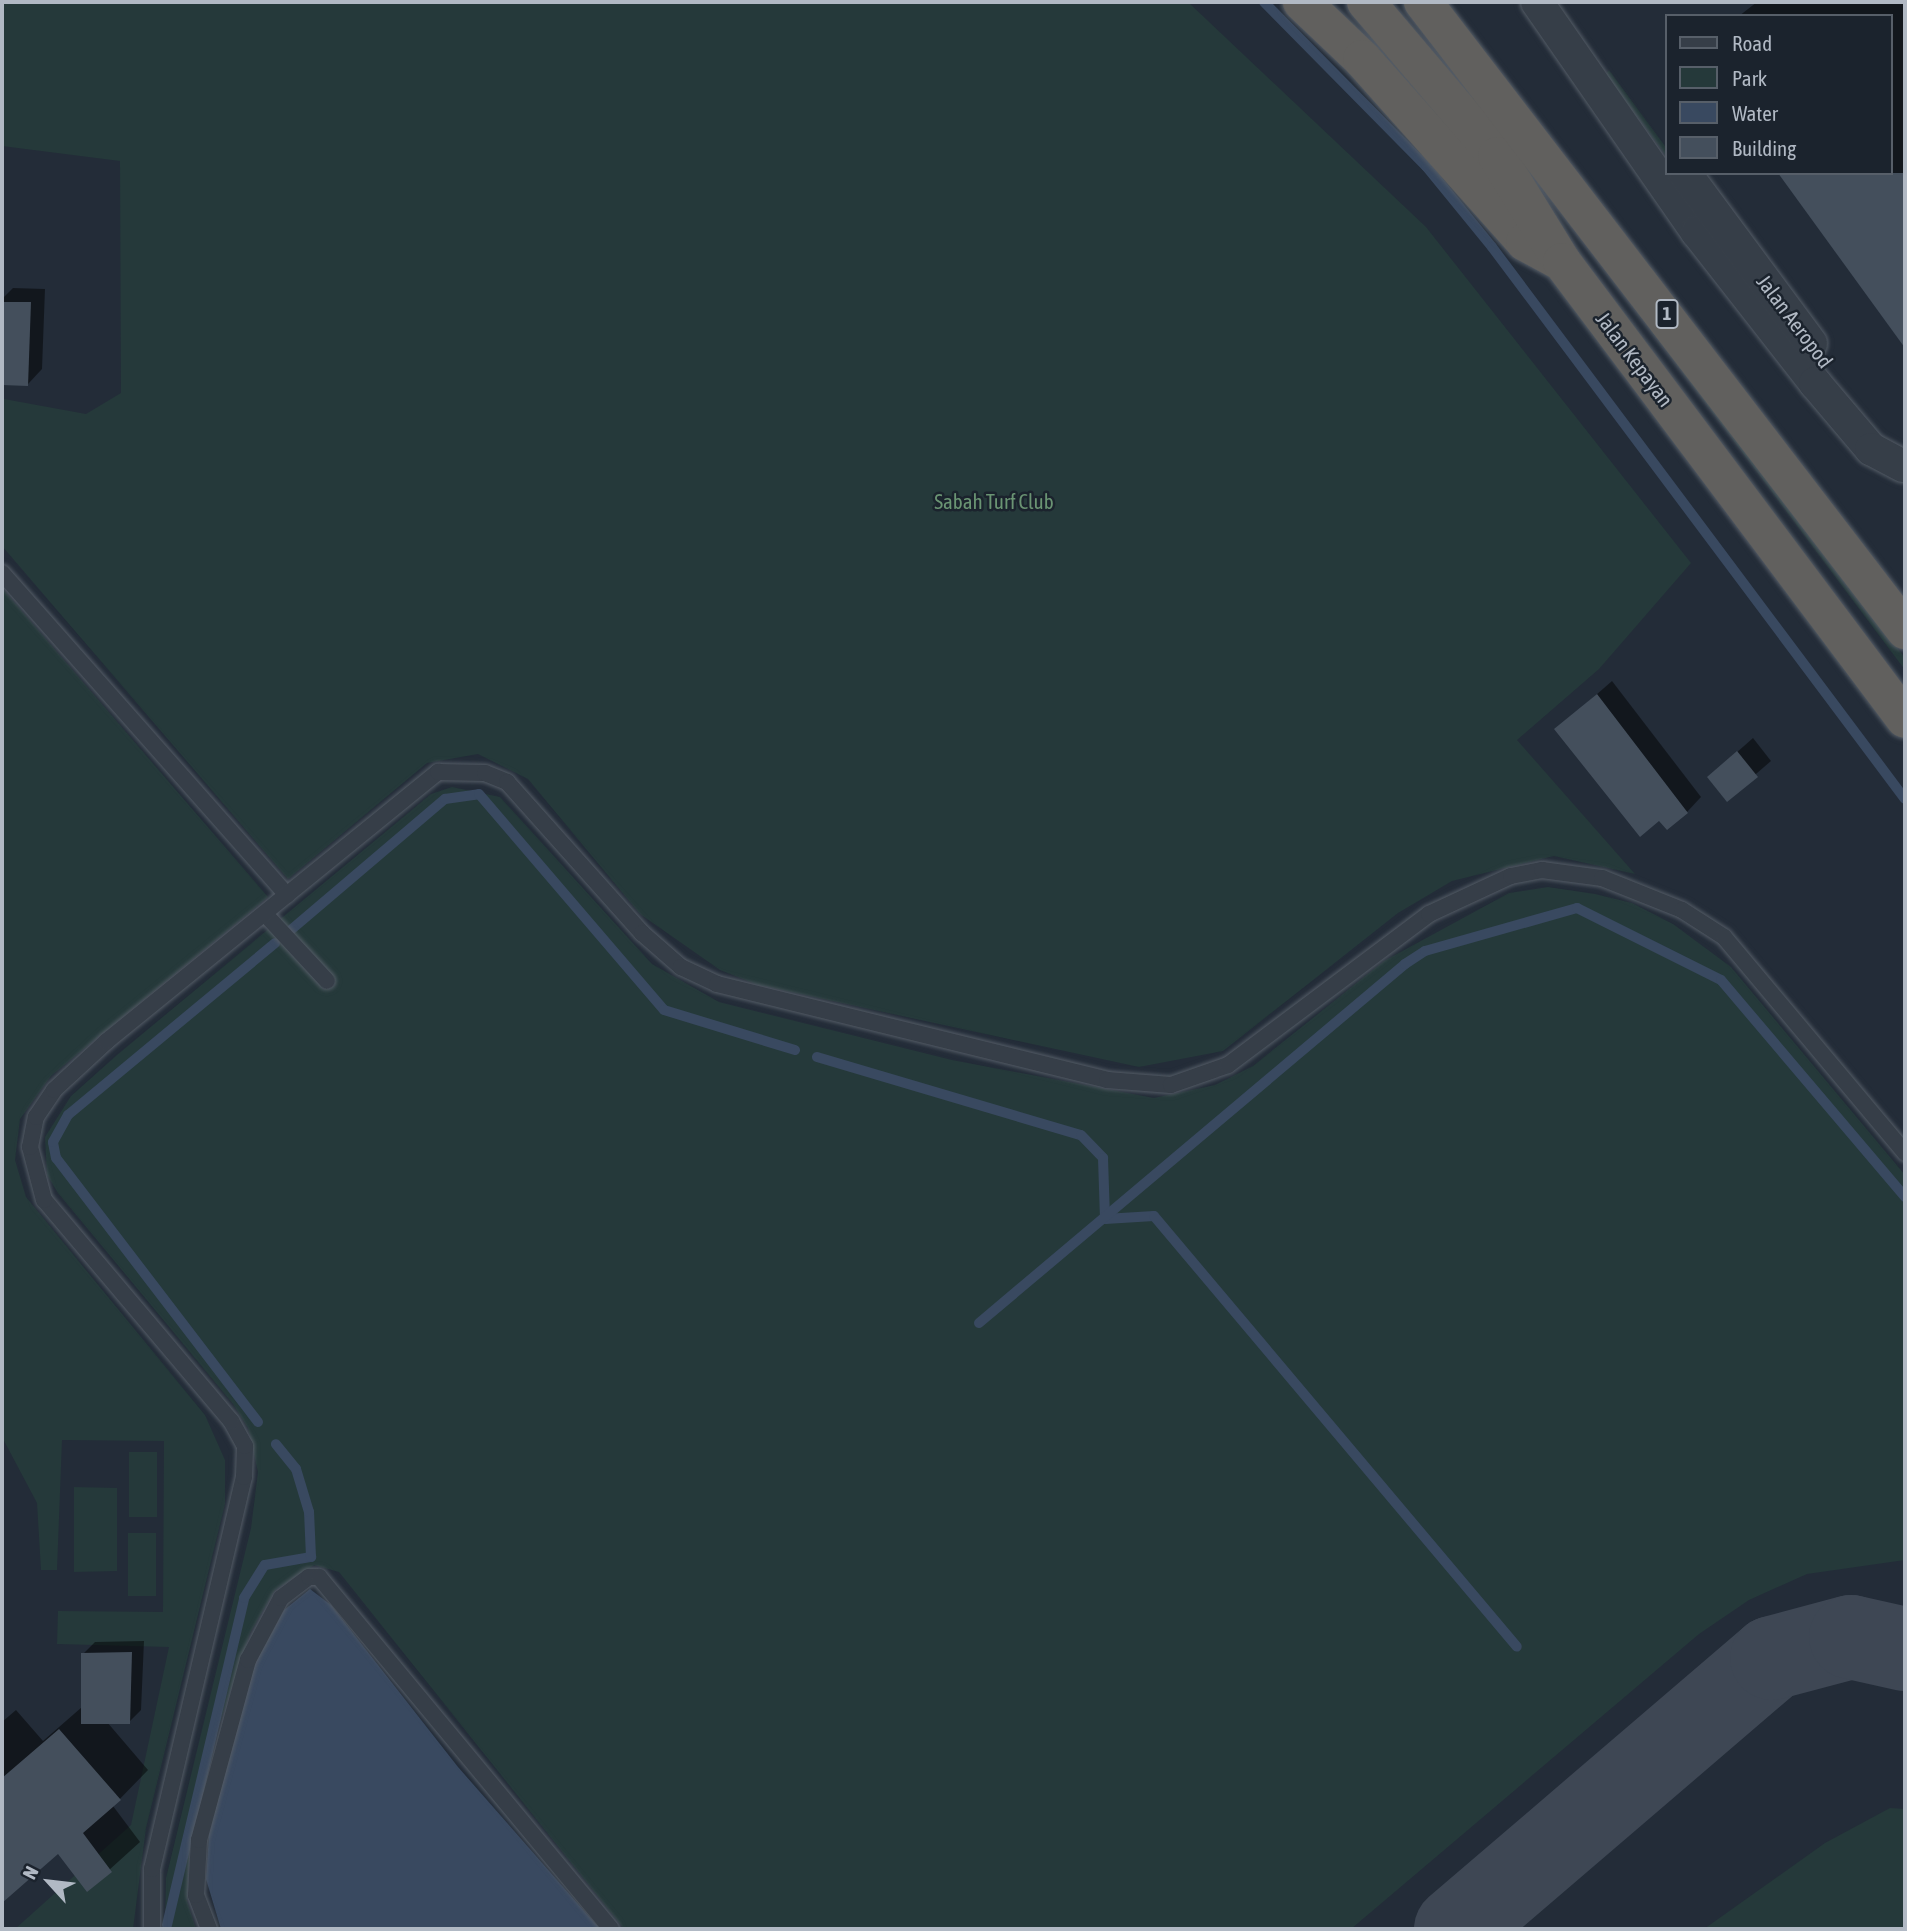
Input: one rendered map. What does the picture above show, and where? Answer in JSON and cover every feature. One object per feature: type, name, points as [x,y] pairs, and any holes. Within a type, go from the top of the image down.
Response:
[{"type":"highway","points":[[1302,2],[1362,60],[1525,242],[1562,262]]},
{"type":"highway","name":"Jalan Kepayan","points":[[1366,2],[1497,156],[1562,262],[1905,719]]},
{"type":"highway","name":"1","points":[[1423,2],[1905,630]]},
{"type":"highway","points":[[1453,2],[1529,139]]},
{"type":"street","points":[[1536,2],[1697,232],[1815,383],[1871,449],[1904,468]]},
{"type":"street","points":[[1557,2],[1666,149]]},
{"type":"street","name":"Jalan Aeropod","points":[[1686,175],[1904,468]]},
{"type":"lane","points":[[2,573],[287,895]]},
{"type":"lane","points":[[152,1929],[152,1870],[244,1476],[244,1446],[231,1421],[44,1200],[30,1147],[36,1117],[54,1090],[410,789],[438,772],[485,773],[531,803],[661,950],[717,985],[1049,1068],[1171,1085],[1228,1065],[1448,904],[1511,876],[1572,872],[1642,891],[1724,937],[1905,1153]]},
{"type":"lane","points":[[265,914],[327,981]]},
{"type":"lane","points":[[209,1929],[196,1895],[199,1840],[248,1660],[281,1598],[309,1577],[320,1577],[611,1929]]},
{"type":"green space","name":"Sabah Turf Club","points":[[2,2],[1188,2],[1426,227],[1691,563],[1599,669],[1517,740],[1635,874],[1554,856],[1452,881],[1398,913],[1223,1051],[1139,1067],[758,985],[720,970],[640,914],[528,779],[478,754],[427,763],[288,879],[2,546],[4,399],[86,414],[121,393],[120,161],[2,146]]},
{"type":"green space","points":[[1609,70],[1666,148],[1666,156],[1606,74]]},
{"type":"green space","points":[[1511,143],[1905,658],[1905,670]]},
{"type":"green space","points":[[2,588],[268,897],[51,1076],[20,1119],[15,1160],[26,1197],[205,1415],[225,1460],[225,1504],[146,1828],[133,1929],[15,1929],[131,1825],[169,1647],[57,1644],[58,1611],[163,1612],[164,1441],[62,1440],[57,1570],[41,1570],[37,1503],[2,1437]]},
{"type":"green space","points":[[452,787],[500,797],[652,964],[719,1002],[952,1060],[1154,1098],[1215,1085],[1253,1066],[1384,961],[1509,893],[1548,887],[1595,894],[1632,903],[1673,924],[1731,967],[1905,1175],[1905,1560],[1807,1574],[1749,1600],[1699,1634],[1351,1929],[624,1929],[339,1572],[314,1565],[275,1590],[250,1633],[206,1765],[190,1841],[187,1901],[196,1929],[165,1929],[166,1878],[251,1528],[258,1472],[248,1428],[233,1404],[58,1193],[47,1175],[45,1137],[71,1096],[117,1055],[431,794]]},
{"type":"green space","points":[[129,1452],[157,1452],[157,1517],[129,1517]]},
{"type":"green space","points":[[74,1487],[117,1488],[117,1571],[74,1572]]},
{"type":"green space","points":[[128,1533],[156,1533],[156,1596],[128,1596]]},
{"type":"green space","points":[[1890,1808],[1905,1809],[1905,1929],[1704,1929],[1825,1843]]},
{"type":"water","points":[[310,1589],[331,1605],[458,1767],[600,1929],[221,1929],[206,1879],[209,1835],[241,1709],[256,1662],[284,1610]]},
{"type":"building","points":[[1905,173],[1905,348],[1779,175]]},
{"type":"building","points":[[2,302],[31,302],[28,386],[2,385]]},
{"type":"building","points":[[1597,694],[1688,813],[1667,830],[1659,821],[1640,837],[1554,729]]},
{"type":"building","points":[[1737,751],[1758,777],[1727,802],[1707,777]]},
{"type":"building","points":[[132,1652],[130,1724],[81,1724],[81,1653]]},
{"type":"building","points":[[59,1729],[121,1800],[83,1833],[112,1872],[87,1892],[58,1854],[2,1903],[2,1778]]},
{"type":"waterway","points":[[1264,2],[1426,166],[1492,247],[1905,799]]},
{"type":"waterway","points":[[292,929],[445,799],[479,794],[664,1010],[795,1050]]},
{"type":"waterway","points":[[979,1323],[1405,964],[1425,951],[1577,908],[1721,980],[1905,1197]]},
{"type":"waterway","points":[[258,1422],[56,1158],[53,1142],[68,1115],[275,943]]},
{"type":"waterway","points":[[817,1057],[1081,1135],[1103,1158],[1105,1219],[1154,1216],[1517,1647]]},
{"type":"waterway","points":[[167,1925],[244,1598],[265,1565],[311,1557],[309,1512],[296,1469],[276,1444]]},
{"type":"taxiway","points":[[1456,1929],[1772,1658],[1851,1637],[1905,1649]]}]
